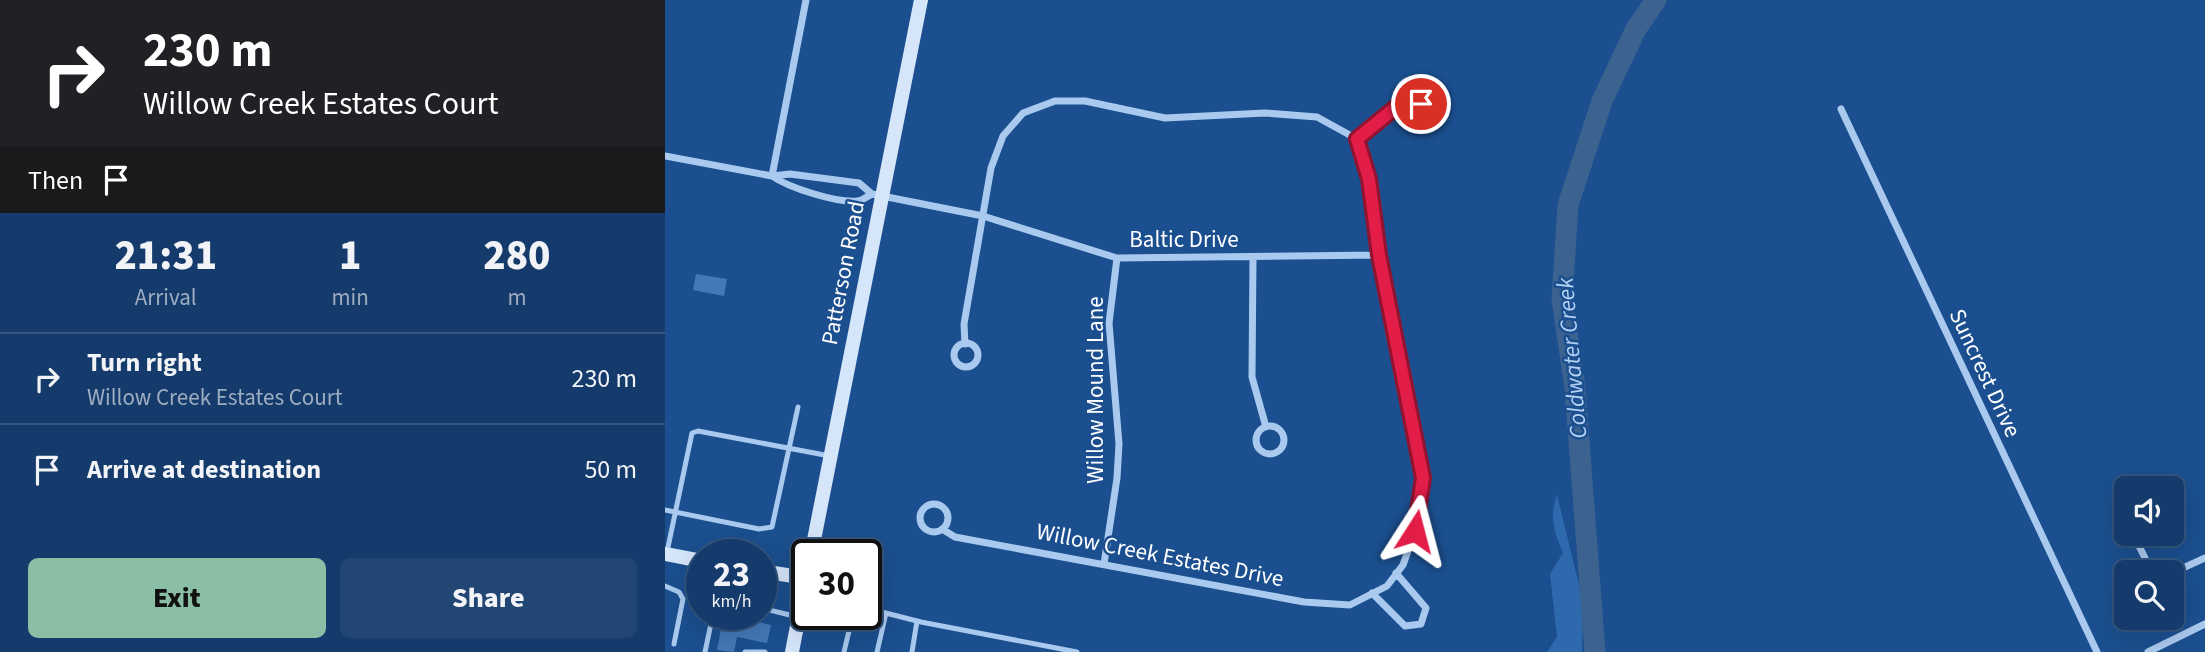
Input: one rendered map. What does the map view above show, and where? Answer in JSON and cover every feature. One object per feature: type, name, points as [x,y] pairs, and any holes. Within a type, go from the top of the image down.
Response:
[{"type":"main road","name":"Patterson Road","points":[[814,539],[877,195],[921,0]]},
{"type":"main road","points":[[665,556],[686,559]]},
{"type":"main road","points":[[792,652],[796,630]]},
{"type":"street","points":[[772,176],[806,0]]},
{"type":"street","points":[[965,344],[964,324],[991,168],[1003,136],[1023,113],[1055,101],[1085,101],[1165,118],[1265,113],[1317,117],[1357,139],[1401,103]]},
{"type":"street","name":"Suncrest Drive","points":[[1841,109],[2097,652]]},
{"type":"street","name":"Willow Creek Estates Drive","points":[[942,529],[955,537],[1304,602],[1350,605],[1387,586],[1403,565],[1415,531],[1423,478],[1379,255],[1369,179],[1357,139]]},
{"type":"street","name":"Baltic Drive","points":[[665,156],[772,176],[790,174],[859,183],[877,195],[983,216],[1117,258],[1379,255]]},
{"type":"street","name":"Baltic Drive","points":[[772,176],[782,184],[822,195],[859,201],[877,195]]},
{"type":"street","name":"Willow Mound Lane","points":[[1104,564],[1117,478],[1119,444],[1109,323],[1117,258]]},
{"type":"street","points":[[1254,258],[1252,377],[1266,427]]},
{"type":"street","points":[[2184,568],[2205,558]]},
{"type":"street","points":[[1372,593],[1405,626],[1422,624],[1426,608],[1396,573]]},
{"type":"street","points":[[2148,652],[2205,624]]},
{"type":"lane","points":[[665,510],[759,529],[772,527],[798,407]]},
{"type":"lane","points":[[665,556],[692,433],[698,431],[830,456]]},
{"type":"lane","points":[[665,586],[679,593],[683,599],[674,644]]},
{"type":"lane","points":[[882,612],[1077,652]]},
{"type":"lane","points":[[877,652],[886,613]]},
{"type":"lane","points":[[912,652],[917,621]]},
{"type":"lane","points":[[705,652],[710,630]]},
{"type":"lane","points":[[844,652],[849,630]]},
{"type":"lane","points":[[745,652],[765,652]]},
{"type":"shaded area","points":[[1557,495],[1583,601],[1582,652],[1547,652],[1557,637],[1550,574],[1563,553],[1554,524],[1553,510]]},
{"type":"building","points":[[696,274],[727,279],[724,296],[693,290]]},
{"type":"building","points":[[721,630],[770,630],[767,643],[737,637],[734,652],[717,650]]},
{"type":"waterway","name":"Coldwater Creek","points":[[1595,652],[1575,388],[1562,299],[1568,205],[1602,101],[1636,29],[1656,0]]},
{"type":"route","points":[[1415,531],[1423,478],[1379,255],[1369,179],[1357,139],[1401,103],[1411,108],[1421,104]]}]
